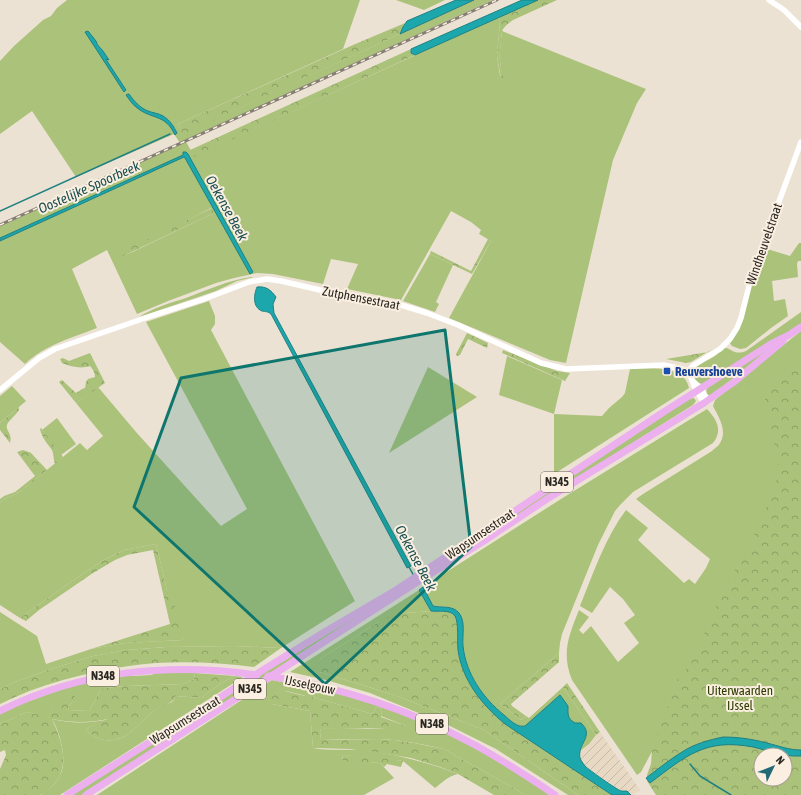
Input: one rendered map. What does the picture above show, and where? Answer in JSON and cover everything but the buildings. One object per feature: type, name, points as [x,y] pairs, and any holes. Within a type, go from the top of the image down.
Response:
[{"type":"main road","name":"Wapsumsestraat","points":[[421,577],[539,494],[771,344],[801,327]]},
{"type":"main road","name":"Wapsumsestraat","points":[[67,795],[263,670],[484,541],[547,499],[706,402],[751,369],[789,335]]},
{"type":"main road","name":"Wapsumsestraat","points":[[86,795],[414,581]]},
{"type":"main road","name":"IJsselgouw","points":[[0,711],[44,692],[84,680],[111,674],[185,670],[211,670],[254,674],[297,681],[334,690],[399,711],[474,744],[555,795]]},
{"type":"street","points":[[769,0],[784,10],[801,27]]},
{"type":"street","name":"Windheuvelstraat","points":[[690,371],[694,365],[726,344],[739,323],[756,261],[801,142]]},
{"type":"street","name":"Zutphensestraat","points":[[0,390],[39,358],[55,349],[204,299],[249,282],[267,279],[401,305],[458,325],[541,363],[554,367],[566,369],[664,365],[690,371]]},
{"type":"street","points":[[690,371],[692,379],[706,402]]},
{"type":"highlighted area","points":[[445,330],[471,547],[325,684],[134,507],[181,378]]},
{"type":"shaded area","points":[[600,732],[640,790],[634,794],[635,795],[630,795],[627,791],[621,791],[587,767],[581,760],[580,752]]},
{"type":"green space","points":[[67,0],[360,0],[343,49],[178,124],[182,133],[474,0],[493,0],[185,140],[194,156],[499,17],[500,21],[497,56],[500,76],[503,77],[500,60],[502,31],[646,89],[637,103],[613,160],[566,363],[550,360],[449,318],[491,241],[479,234],[481,230],[471,222],[451,211],[401,300],[347,289],[358,264],[331,259],[323,284],[273,274],[257,273],[216,283],[137,314],[107,250],[72,269],[97,328],[50,347],[33,357],[25,364],[0,342],[0,224],[180,143],[174,134],[76,177],[32,111],[0,134],[0,61],[43,20],[51,16],[57,8]],"holes":[[[211,208],[214,213],[124,256]]]},
{"type":"green space","points":[[396,0],[445,0],[424,10]]},
{"type":"green space","points":[[538,0],[557,0],[513,20],[506,25],[501,36],[500,60],[504,78],[501,79],[497,56],[500,21],[499,17]]},
{"type":"green space","points":[[405,23],[400,34],[182,134],[178,124]]},
{"type":"green space","points":[[411,49],[412,54],[415,55],[194,157],[190,150]]},
{"type":"green space","points":[[212,208],[214,213],[123,256],[121,252]]},
{"type":"green space","points":[[488,239],[491,241],[472,274],[430,254],[431,251],[471,271]]},
{"type":"green space","points":[[799,243],[801,243],[801,261],[798,261],[797,264],[798,277],[772,281],[774,301],[785,299],[788,316],[746,348],[740,349],[732,346],[730,343],[764,248],[790,256]]},
{"type":"green space","points":[[430,254],[453,265],[436,302],[439,304],[435,312],[403,301]]},
{"type":"green space","points":[[254,277],[237,281],[216,291],[139,317],[156,308],[235,280]]},
{"type":"green space","points":[[209,301],[215,316],[215,324],[211,330],[355,601],[281,648],[234,646],[166,647],[126,650],[93,656],[48,670],[0,689],[0,612],[37,636],[46,664],[91,649],[125,643],[183,640],[167,590],[156,544],[124,550],[102,561],[20,618],[0,605],[0,503],[6,498],[21,491],[80,443],[87,450],[103,436],[76,403],[98,387],[136,432],[221,526],[247,509],[146,322]]},
{"type":"green space","points":[[801,312],[801,324],[748,358],[702,384],[694,379],[693,371],[699,365],[715,356],[725,348],[735,352],[746,351]]},
{"type":"green space","points":[[801,331],[801,573],[657,742],[641,772],[637,775],[572,680],[567,661],[569,636],[579,610],[589,617],[579,630],[583,634],[591,626],[618,662],[639,643],[624,623],[635,615],[623,599],[610,587],[592,613],[580,606],[606,544],[626,510],[648,528],[638,540],[684,583],[689,579],[695,584],[706,568],[710,559],[636,499],[712,451],[719,445],[723,432],[721,423],[713,406],[715,400]]},
{"type":"green space","points":[[467,333],[488,343],[487,348],[468,339],[460,355],[457,356],[456,354]]},
{"type":"green space","points":[[772,346],[710,396],[707,394],[707,388]]},
{"type":"green space","points":[[503,350],[557,371],[570,373],[565,381],[502,353]]},
{"type":"green space","points":[[707,352],[691,362],[686,363],[666,359]]},
{"type":"green space","points":[[90,353],[105,383],[76,403],[59,382],[62,380],[76,393],[85,388],[88,379],[95,377],[93,370],[90,366],[80,367],[62,363],[60,359],[63,358],[69,361]]},
{"type":"green space","points":[[507,356],[562,380],[554,414],[499,395]]},
{"type":"green space","name":"Uiterwaarden IJssel","points":[[801,364],[801,795],[656,795],[647,781],[647,775],[651,764],[652,750],[678,678],[689,666],[695,656],[713,616],[720,595],[755,533],[777,479],[778,463],[763,388]]},
{"type":"green space","points":[[428,367],[477,397],[389,453]]},
{"type":"green space","points":[[655,368],[673,371],[686,380],[689,388],[554,474],[554,414],[602,416],[625,393],[630,369]]},
{"type":"green space","points":[[12,386],[26,401],[0,423],[0,396]]},
{"type":"green space","points":[[694,398],[696,401],[693,405],[467,548],[442,562],[689,399]]},
{"type":"green space","points":[[19,407],[18,412],[7,425],[7,429],[11,437],[10,443],[0,430],[0,423]]},
{"type":"green space","points":[[707,409],[714,417],[718,425],[718,434],[713,443],[633,492],[615,511],[598,545],[562,634],[559,653],[500,704],[521,720],[526,716],[529,718],[563,687],[596,735],[589,744],[580,751],[586,737],[575,723],[569,719],[568,706],[525,726],[519,726],[514,723],[489,701],[472,676],[465,656],[463,646],[463,624],[459,613],[454,609],[433,606],[423,587],[561,499]]},
{"type":"green space","points":[[57,418],[76,444],[61,455],[42,430]]},
{"type":"green space","points":[[41,428],[63,457],[55,464],[53,452],[42,435]]},
{"type":"green space","points":[[23,450],[31,453],[47,470],[21,491],[6,498],[0,503],[0,499],[15,492],[35,476],[17,452]]},
{"type":"green space","points":[[156,544],[167,590],[171,590],[183,640],[125,643],[91,649],[170,624],[153,550],[127,555],[115,560],[93,573],[39,610],[26,621],[20,618],[102,561],[124,550]]},
{"type":"green space","points":[[419,590],[431,611],[405,613],[378,622],[320,659],[319,672],[397,696],[484,730],[578,795],[568,795],[496,749],[450,726],[370,693],[326,680],[290,672]]},
{"type":"green space","points":[[380,602],[82,795],[72,795],[200,712]]},
{"type":"green space","points":[[431,611],[450,612],[455,616],[458,650],[464,672],[474,691],[489,709],[505,724],[612,795],[578,795],[484,730],[397,696],[316,671],[320,659],[391,615]]},
{"type":"green space","points":[[234,646],[281,648],[254,667],[176,662],[120,667],[55,682],[0,704],[0,689],[48,670],[93,656],[126,650],[166,647]]},
{"type":"green space","points":[[559,653],[559,662],[511,704],[526,716],[521,720],[500,704]]},
{"type":"green space","points":[[175,672],[195,673],[194,679],[183,684],[103,688],[89,711],[69,710],[68,706],[75,701],[52,710],[49,718],[27,712],[0,724],[0,712],[77,684],[125,676]]},
{"type":"green space","points":[[195,673],[235,676],[217,686],[202,698],[175,696],[173,701],[151,713],[131,732],[119,739],[102,740],[86,730],[87,728],[108,719],[80,722],[52,719],[62,745],[63,755],[63,764],[57,780],[47,791],[40,795],[0,795],[0,769],[6,755],[5,750],[0,752],[0,724],[27,712],[49,717],[57,701],[63,695],[72,693],[75,697],[75,701],[68,706],[69,710],[89,711],[103,688],[183,684],[194,679]]},
{"type":"green space","points":[[235,676],[243,677],[60,795],[41,795],[54,784],[62,769],[62,747],[58,731],[52,719],[66,722],[81,722],[111,719],[87,728],[86,730],[102,740],[119,739],[131,732],[153,711],[172,702],[175,696],[202,698],[217,686]]},
{"type":"green space","points":[[272,680],[346,696],[402,714],[474,747],[550,795],[526,795],[444,749],[412,742],[380,739],[321,740],[321,729],[384,729],[406,726],[381,716],[382,709],[376,707],[373,714],[312,697],[307,689],[306,696],[279,691],[272,704],[310,711],[313,748],[362,750],[387,754],[423,762],[458,774],[448,778],[435,788],[403,761],[342,755],[343,760],[380,763],[394,778],[364,795],[97,795]]},
{"type":"green space","points":[[567,683],[600,732],[596,735],[563,687]]},
{"type":"green space","points":[[307,689],[313,690],[312,697],[373,714],[376,707],[382,709],[381,717],[406,726],[406,730],[367,728],[321,729],[321,740],[394,740],[444,749],[526,795],[494,795],[458,774],[411,758],[350,749],[313,748],[310,711],[272,704],[270,702],[272,696],[281,690],[305,696]]},
{"type":"green space","points":[[342,755],[403,761],[401,767],[387,764],[384,767],[380,763],[343,761]]},
{"type":"water","points":[[456,0],[474,0],[400,34],[407,21]]},
{"type":"water","points":[[522,0],[538,0],[415,55],[411,53],[411,49]]},
{"type":"water","points":[[88,31],[109,60],[106,59],[126,90],[124,92],[85,32]]},
{"type":"water","points":[[128,94],[142,108],[165,118],[172,124],[177,133],[175,135],[167,123],[136,107],[126,95]]},
{"type":"water","points":[[183,152],[188,154],[253,272],[250,274],[184,157],[0,241],[0,238],[183,155]]},
{"type":"water","points":[[257,287],[268,289],[276,297],[273,304],[274,313],[411,566],[407,568],[271,314],[262,311],[257,307],[255,303],[255,293]]},
{"type":"water","points":[[423,587],[433,606],[454,609],[459,613],[462,620],[463,646],[468,666],[477,685],[496,708],[514,723],[519,726],[525,726],[560,695],[568,706],[569,718],[575,723],[581,723],[585,728],[586,736],[580,753],[582,762],[587,768],[608,783],[621,791],[627,791],[631,795],[612,795],[505,724],[489,709],[474,691],[464,672],[458,650],[455,616],[450,612],[431,611],[419,590]]},
{"type":"water","points":[[734,737],[750,739],[780,747],[722,745],[709,747],[686,757],[650,783],[646,778],[687,749],[712,739]]},
{"type":"water","points":[[793,750],[801,750],[801,756],[793,756]]},
{"type":"waterway","name":"Oostelijke Spoorbeek","points":[[0,211],[170,134]]},
{"type":"waterway","name":"Oekense Beek","points":[[409,567],[414,576]]},
{"type":"waterway","points":[[690,764],[700,776],[731,795]]},
{"type":"railway","points":[[0,225],[497,0]]},
{"type":"place","name":"Reuvershoeve","points":[[667,371]]}]
